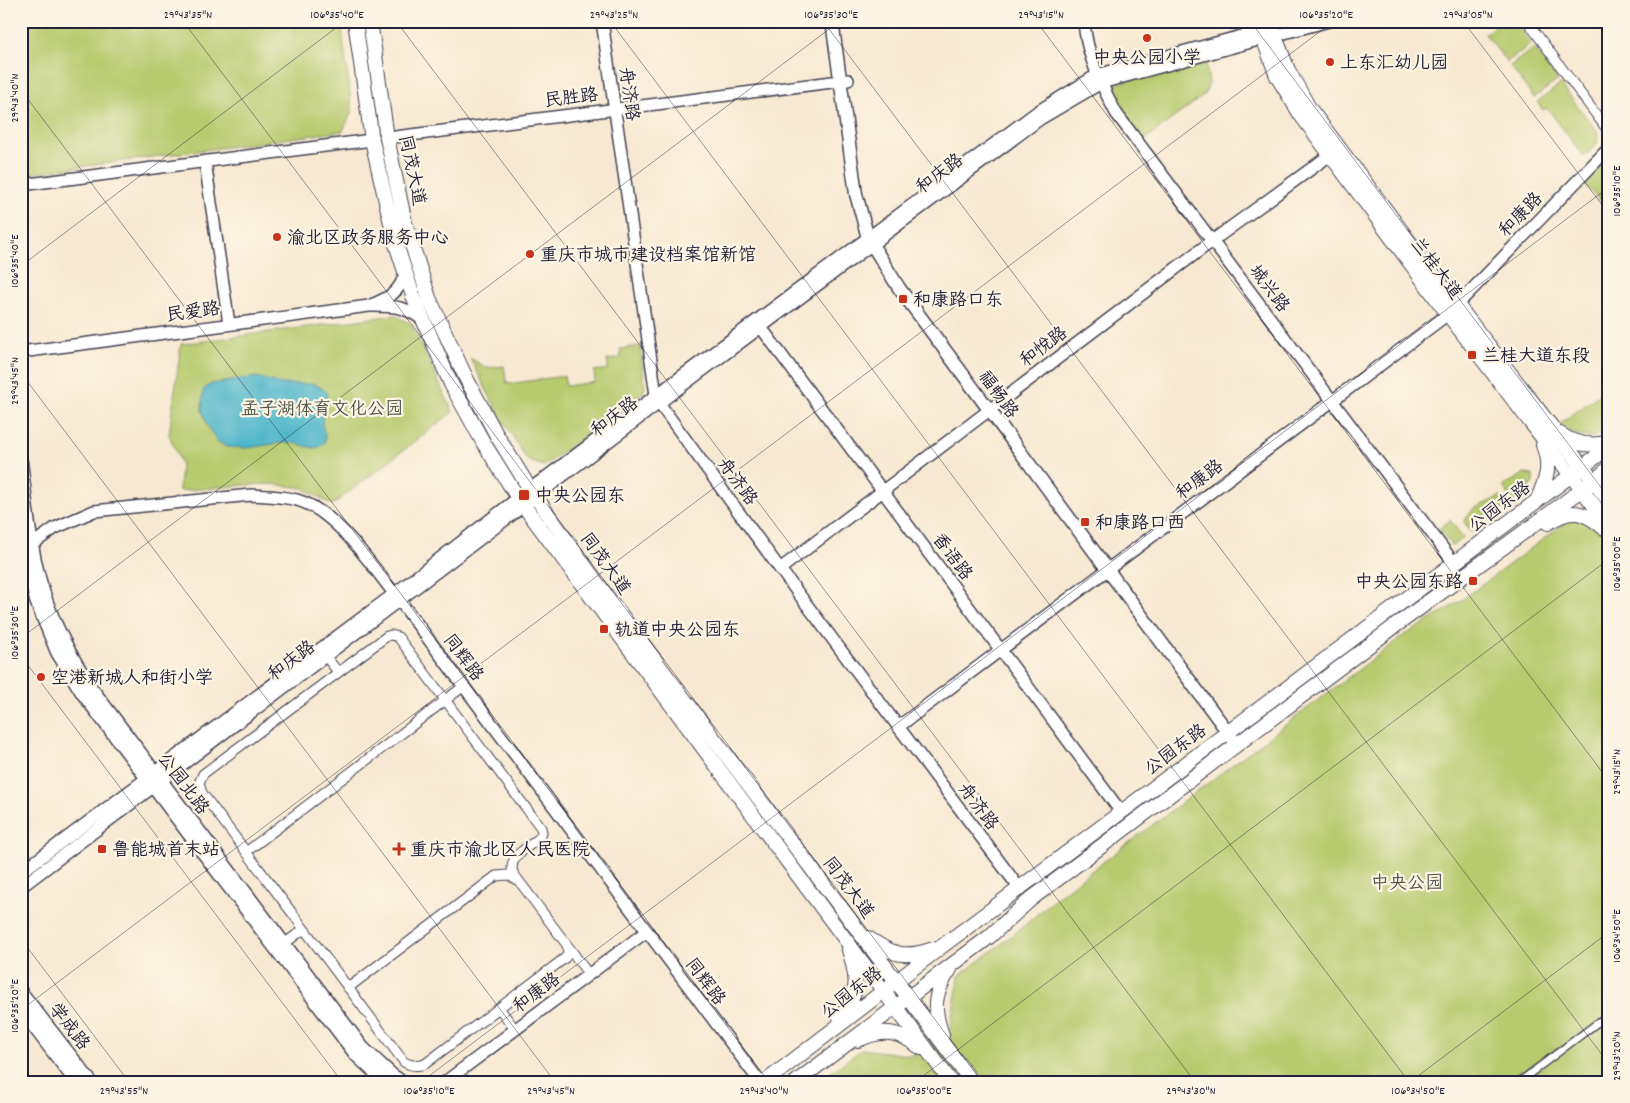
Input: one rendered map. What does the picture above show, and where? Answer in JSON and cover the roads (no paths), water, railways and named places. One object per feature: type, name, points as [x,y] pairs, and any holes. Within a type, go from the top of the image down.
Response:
[{"type":"main road","name":"同茂大道","points":[[355,21],[372,140],[395,241],[405,273],[451,384],[483,442],[597,583],[972,1082]]},
{"type":"main road","name":"同茂大道","points":[[370,21],[387,138],[406,223],[429,298],[466,378],[527,498],[846,940],[951,1082]]},
{"type":"main road","name":"福畅路","points":[[832,21],[844,80]]},
{"type":"main road","name":"福畅路","points":[[840,21],[856,194],[873,239],[899,288],[992,407],[1241,743]]},
{"type":"main road","name":"兰桂大道","points":[[1265,30],[1277,76],[1301,115],[1330,155],[1542,427],[1570,475],[1609,525]]},
{"type":"main road","name":"兰桂大道","points":[[1265,30],[1310,108],[1452,310]]},
{"type":"main road","name":"兰桂大道","points":[[1542,427],[1582,467],[1609,501]]},
{"type":"main road","points":[[1542,427],[1582,445],[1599,445],[1609,442]]},
{"type":"main road","points":[[1537,500],[1548,472],[1548,456],[1542,427]]},
{"type":"main road","name":"公园东路","points":[[765,1082],[941,947],[1609,447]]},
{"type":"main road","name":"公园北路","points":[[21,462],[24,546],[66,647],[92,689],[154,779],[280,947],[356,1055],[385,1082]]},
{"type":"main road","name":"公园东路","points":[[796,1082],[989,937],[1032,899],[1609,468]]},
{"type":"main road","points":[[1500,549],[1519,543],[1560,515],[1580,512],[1596,520],[1609,532]]},
{"type":"main road","points":[[857,930],[881,947],[900,955],[918,954],[941,947]]},
{"type":"main road","points":[[826,1035],[851,1005],[856,988],[855,970],[846,940]]},
{"type":"main road","name":"公园北路","points":[[280,947],[363,1048],[402,1082]]},
{"type":"main road","points":[[947,1048],[936,1018],[935,1000],[941,984],[953,963]]},
{"type":"main road","name":"学成路","points":[[21,992],[91,1082]]},
{"type":"main road","name":"学成路","points":[[21,1010],[76,1082]]},
{"type":"main road","points":[[837,1050],[872,1033],[890,1032],[910,1039],[933,1058]]},
{"type":"street","name":"舟济路","points":[[602,21],[657,399],[780,569],[1020,888]]},
{"type":"street","name":"城兴路","points":[[1084,21],[1089,50],[1099,79],[1116,113],[1131,135],[1454,563]]},
{"type":"street","name":"和庆路","points":[[21,872],[154,779],[657,399],[873,239],[1099,79],[1300,21]]},
{"type":"street","name":"和庆路","points":[[1265,30],[1329,21]]},
{"type":"street","points":[[1527,21],[1609,132]]},
{"type":"street","name":"民胜路","points":[[387,138],[844,80]]},
{"type":"street","points":[[21,185],[372,140]]},
{"type":"street","name":"和康路","points":[[898,727],[1452,310],[1609,148]]},
{"type":"street","name":"和悦路","points":[[780,569],[1212,241],[1330,155]]},
{"type":"street","points":[[205,162],[229,324]]},
{"type":"street","points":[[369,306],[392,296],[402,282],[405,273]]},
{"type":"street","points":[[369,306],[401,306],[415,313],[424,321]]},
{"type":"street","name":"民爱路","points":[[21,352],[369,306]]},
{"type":"street","name":"香语路","points":[[759,324],[1121,812]]},
{"type":"street","name":"同辉路","points":[[24,546],[55,528],[94,511],[252,495],[298,500],[321,511],[340,526],[397,597],[760,1082]]},
{"type":"street","points":[[568,945],[568,954],[565,958],[425,1064],[414,1066],[404,1062],[202,794],[199,783],[200,778],[387,636],[398,637],[541,828],[541,836],[517,855],[512,864],[513,873],[568,945],[589,974]]},
{"type":"street","points":[[323,653],[338,672]]},
{"type":"street","points":[[246,852],[464,686]]},
{"type":"street","name":"和庆路","points":[[21,886],[154,779]]},
{"type":"street","points":[[348,988],[496,876],[508,875],[521,883]]},
{"type":"street","points":[[280,947],[304,929]]},
{"type":"street","name":"和康路","points":[[445,1082],[647,931]]},
{"type":"street","points":[[499,1008],[515,1029]]},
{"type":"street","points":[[1519,1082],[1609,1014]]},
{"type":"water","points":[[257,377],[281,384],[315,384],[323,389],[327,394],[322,424],[325,441],[320,447],[313,448],[294,443],[281,443],[247,448],[226,447],[217,441],[208,427],[202,410],[203,390],[211,384]]},
{"type":"place","name":"中央公园小学","points":[[1147,38]]},
{"type":"place","name":"上东汇幼儿园","points":[[1330,62]]},
{"type":"place","name":"渝北区政务服务中心","points":[[277,237]]},
{"type":"place","name":"重庆市城市建设档案馆新馆","points":[[530,254]]},
{"type":"place","name":"和康路口东","points":[[903,299]]},
{"type":"place","name":"兰桂大道东段","points":[[1472,355]]},
{"type":"place","name":"中央公园东","points":[[524,495]]},
{"type":"place","name":"和康路口西","points":[[1085,522]]},
{"type":"place","name":"中央公园东路","points":[[1473,581]]},
{"type":"place","name":"轨道中央公园东","points":[[604,629]]},
{"type":"place","name":"空港新城人和街小学","points":[[41,677]]},
{"type":"place","name":"鲁能城首末站","points":[[102,849]]},
{"type":"place","name":"重庆市渝北区人民医院","points":[[399,849]]},
{"type":"park label","name":"孟子湖体育文化公园","points":[[322,408]]},
{"type":"park label","name":"中央公园","points":[[1407,882]]}]
